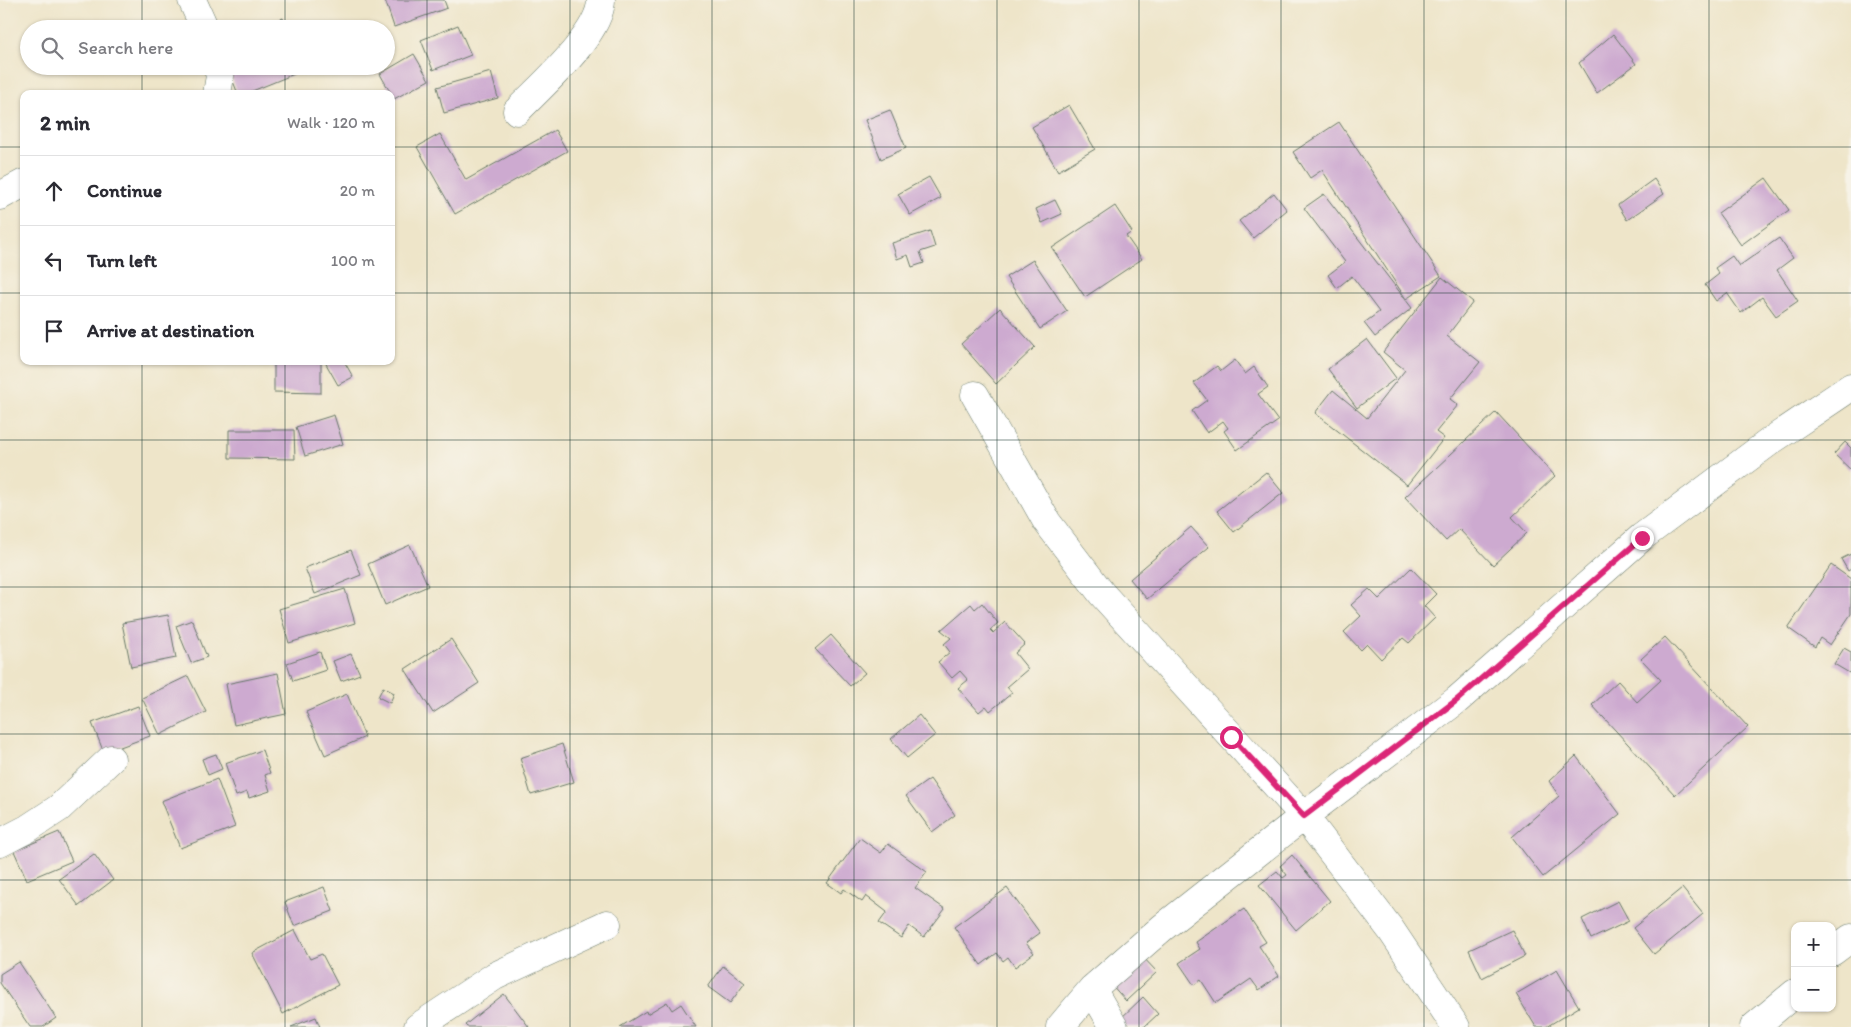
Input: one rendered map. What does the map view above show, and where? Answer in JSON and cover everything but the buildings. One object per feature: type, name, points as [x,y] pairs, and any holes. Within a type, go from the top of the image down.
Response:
[{"type":"street","points":[[192,0],[201,20]]},
{"type":"street","points":[[517,111],[587,36],[601,7],[601,0]]},
{"type":"street","points":[[218,90],[220,75]]},
{"type":"street","points":[[0,196],[20,185]]},
{"type":"street","points":[[1060,1027],[1092,989],[1162,928],[1304,816],[1457,700],[1642,538],[1772,440],[1851,387]]},
{"type":"street","points":[[976,395],[1047,522],[1102,594],[1304,816],[1391,930],[1456,1027]]},
{"type":"street","points":[[0,843],[27,829],[59,808],[111,759]]},
{"type":"street","points":[[418,1027],[494,976],[607,924]]},
{"type":"street","points":[[1836,949],[1851,938]]},
{"type":"street","points":[[1092,989],[1114,1027]]},
{"type":"street","points":[[1754,1027],[1791,995]]},
{"type":"route","points":[[1231,737],[1304,816],[1457,700],[1642,538]]}]
